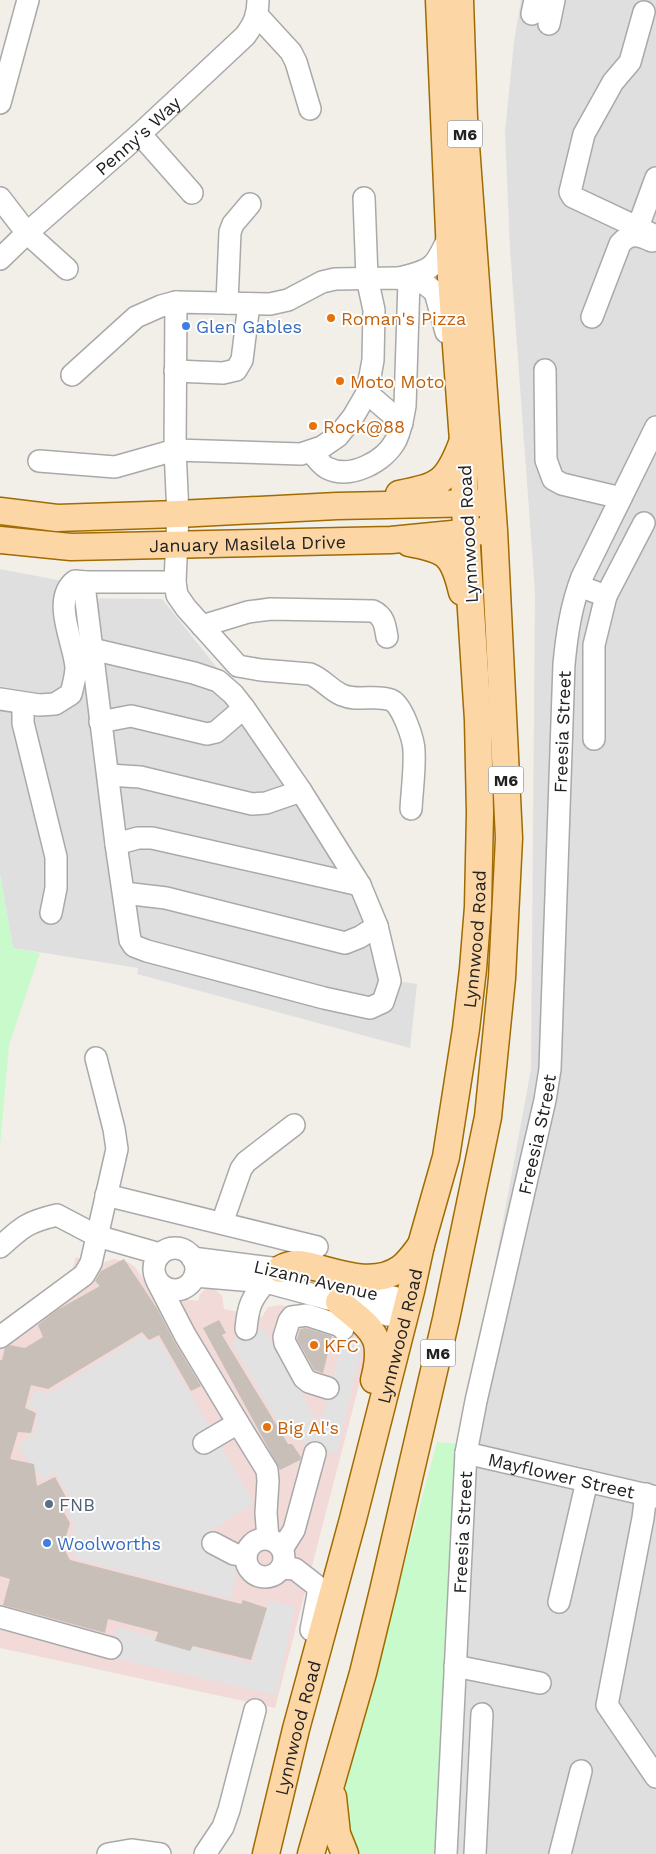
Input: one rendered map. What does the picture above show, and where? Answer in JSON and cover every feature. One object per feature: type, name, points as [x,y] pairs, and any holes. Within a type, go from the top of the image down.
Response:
[{"type":"main road","name":"Lynnwood Road","points":[[266,1854],[296,1729],[353,1519],[414,1309],[421,1245],[446,1157],[466,1029],[473,969],[478,908],[480,813],[478,720],[466,532],[462,429],[451,278],[439,0]]},
{"type":"main road","name":"Lynnwood Road","points":[[311,1854],[363,1673],[446,1319],[488,1117],[502,978],[509,838],[494,530],[464,118],[460,0]]},
{"type":"main road","points":[[337,506],[427,488],[443,480],[454,465],[462,429]]},
{"type":"main road","name":"January Masilela Drive","points":[[0,511],[57,518],[337,506],[492,504]]},
{"type":"main road","name":"January Masilela Drive","points":[[0,540],[72,547],[391,540],[494,530]]},
{"type":"main road","points":[[391,540],[435,548],[444,553],[450,560],[456,569],[462,591],[474,654]]},
{"type":"main road","points":[[414,1309],[439,1298],[446,1273],[496,1030]]},
{"type":"main road","points":[[273,1275],[290,1263],[359,1277],[374,1278],[391,1274],[402,1268],[421,1245]]},
{"type":"main road","points":[[339,1302],[370,1328],[379,1346],[378,1363],[355,1462],[353,1519]]},
{"type":"main road","points":[[414,1309],[438,1316],[441,1324],[436,1360]]},
{"type":"main road","points":[[332,1779],[334,1822],[345,1854]]},
{"type":"street","points":[[0,103],[28,0]]},
{"type":"street","points":[[539,13],[554,0]]},
{"type":"street","points":[[258,8],[291,52],[296,62],[310,110]]},
{"type":"street","name":"Penny's Way","points":[[0,259],[140,134],[245,36],[252,26],[258,8]]},
{"type":"street","points":[[644,12],[630,62],[613,82],[584,134],[570,192],[573,197],[647,231],[656,178]]},
{"type":"street","points":[[140,134],[192,193]]},
{"type":"street","points":[[0,198],[27,233],[67,268]]},
{"type":"street","points":[[39,461],[114,466],[175,450],[292,455],[311,452],[338,436],[353,417],[367,393],[373,360],[374,324],[368,278],[364,198]]},
{"type":"street","points":[[227,303],[231,228],[250,204]]},
{"type":"street","points":[[592,317],[620,244],[625,238],[632,235],[642,236],[656,244]]},
{"type":"street","points":[[403,280],[432,267],[439,259],[450,236]]},
{"type":"street","points":[[72,375],[136,316],[161,306],[176,302],[270,304],[288,300],[326,281],[368,278],[403,280],[425,284],[438,295],[448,343],[452,388],[462,429]]},
{"type":"street","points":[[311,452],[328,469],[334,471],[353,471],[371,464],[384,456],[395,441],[402,423],[404,406],[403,280]]},
{"type":"street","points":[[176,302],[175,450],[178,544],[175,582],[178,598],[234,663],[243,667],[310,674],[317,676],[343,696],[355,699],[386,699],[396,702],[402,712],[414,749],[411,809]]},
{"type":"street","points":[[176,372],[223,373],[236,370],[242,360],[249,304]]},
{"type":"street","points":[[545,370],[546,460],[553,479],[562,484],[621,498]]},
{"type":"street","points":[[367,393],[402,423]]},
{"type":"street","name":"Freesia Street","points":[[446,1854],[466,1453],[476,1401],[545,1100],[550,1069],[564,664],[567,630],[579,586],[656,427]]},
{"type":"street","points":[[594,739],[594,645],[606,596],[644,523]]},
{"type":"street","points":[[0,699],[23,704],[55,704],[71,694],[76,678],[76,666],[66,623],[64,596],[68,587],[75,581],[175,582]]},
{"type":"street","points":[[85,582],[84,593],[116,844],[130,940],[134,946],[324,998],[370,1008],[382,1002],[390,981],[377,926],[360,885],[301,792],[244,708],[218,681],[194,673],[92,649]]},
{"type":"street","points":[[579,586],[606,596]]},
{"type":"street","points":[[202,626],[248,612],[271,609],[373,611],[380,614],[387,637]]},
{"type":"street","points":[[23,704],[24,724],[56,857],[56,888],[51,913]]},
{"type":"street","points":[[100,722],[131,716],[207,734],[216,732],[244,708]]},
{"type":"street","points":[[108,775],[140,777],[252,804],[266,803],[301,792]]},
{"type":"street","points":[[116,844],[138,838],[152,838],[360,885]]},
{"type":"street","points":[[124,894],[166,898],[345,943],[360,937],[377,926]]},
{"type":"street","points":[[0,1337],[84,1275],[90,1264],[117,1149],[117,1142],[96,1058]]},
{"type":"street","points":[[222,1223],[241,1169],[246,1162],[294,1125]]},
{"type":"street","points":[[106,1195],[317,1247]]},
{"type":"street","points":[[0,1247],[30,1222],[57,1215],[97,1236],[160,1254]]},
{"type":"street","points":[[121,1244],[161,1285],[171,1290],[182,1289],[191,1273]]},
{"type":"street","points":[[185,1335],[191,1273],[188,1252],[181,1249],[166,1250],[156,1260],[156,1278],[185,1335],[267,1470],[266,1513],[278,1552]]},
{"type":"street","name":"Lizann Avenue","points":[[191,1273],[273,1275],[414,1309]]},
{"type":"street","name":"Lizann Avenue","points":[[191,1273],[232,1279],[273,1275],[339,1302],[388,1315],[414,1309]]},
{"type":"street","points":[[232,1279],[237,1304],[246,1329],[248,1309],[257,1292],[273,1275]]},
{"type":"street","points":[[328,1388],[309,1382],[304,1378],[285,1343],[284,1336],[292,1317],[307,1315],[341,1326],[343,1329]]},
{"type":"street","points":[[204,1444],[238,1423]]},
{"type":"street","points":[[281,1794],[281,1746],[315,1614],[318,1594],[317,1586],[278,1552],[258,1540],[252,1544],[246,1556],[248,1566],[252,1572],[262,1577],[274,1575],[278,1552],[294,1530],[315,1453]]},
{"type":"street","name":"Mayflower Street","points":[[466,1453],[651,1495]]},
{"type":"street","points":[[559,1602],[587,1481]]},
{"type":"street","points":[[651,1495],[643,1518],[607,1705],[656,1777]]},
{"type":"street","points":[[213,1543],[234,1554],[246,1556]]},
{"type":"street","points":[[0,1617],[111,1648]]},
{"type":"street","points":[[455,1666],[540,1683]]},
{"type":"street","points":[[205,1854],[219,1834],[226,1818],[255,1710]]},
{"type":"street","points":[[475,1854],[482,1714]]},
{"type":"street","points":[[560,1854],[581,1771]]},
{"type":"street","points":[[108,1854],[131,1850],[160,1854]]},
{"type":"shaded area","points":[[521,0],[656,0],[656,1854],[352,1854],[466,1423],[531,1069],[535,592],[510,249],[505,132],[514,42]]},
{"type":"shaded area","points":[[0,569],[63,581],[76,598],[162,599],[300,771],[396,981],[417,984],[410,1048],[137,974],[138,968],[13,948],[0,874]]},
{"type":"shaded area","points":[[76,1257],[102,1263],[114,1259],[128,1262],[135,1267],[154,1295],[198,1301],[200,1294],[206,1288],[215,1289],[222,1296],[224,1309],[262,1317],[268,1307],[281,1305],[299,1309],[360,1332],[369,1347],[275,1708],[0,1648],[0,1329],[71,1274]]},
{"type":"shaded area","points":[[264,1328],[320,1426],[344,1336],[363,1342],[337,1454],[286,1436],[231,1342]]},
{"type":"shaded area","points":[[141,1335],[150,1343],[158,1339],[254,1503],[201,1537],[214,1555],[240,1563],[231,1599],[77,1559],[69,1546],[74,1524],[65,1507],[71,1500],[55,1473],[42,1480],[17,1445],[34,1434],[38,1410],[28,1407],[35,1389],[49,1394]]},
{"type":"shaded area","points":[[269,1600],[295,1607],[276,1695],[109,1657],[118,1627],[252,1664]]},
{"type":"green space","points":[[0,874],[13,948],[40,953],[9,1045],[0,1147]]},
{"type":"green space","points":[[437,1442],[458,1444],[442,1854],[354,1854],[342,1802],[348,1773]]},
{"type":"building","points":[[124,1259],[158,1310],[201,1386],[191,1391],[159,1335],[149,1340],[142,1332],[48,1389],[31,1385],[25,1408],[36,1413],[31,1433],[18,1432],[10,1459],[34,1464],[37,1486],[55,1477],[67,1499],[60,1506],[70,1523],[63,1547],[70,1560],[241,1604],[243,1600],[267,1608],[251,1660],[193,1646],[190,1651],[155,1641],[158,1632],[108,1619],[105,1633],[3,1605],[10,1579],[0,1576],[0,1360],[2,1360],[5,1348],[10,1345],[25,1348],[43,1337],[38,1325],[57,1310],[100,1286],[95,1281],[101,1271]]},
{"type":"building","points":[[219,1320],[226,1333],[222,1335],[288,1444],[292,1444],[301,1457],[300,1460],[280,1470],[203,1328]]},
{"type":"building","points":[[306,1328],[332,1336],[323,1373],[314,1370],[297,1339],[300,1329]]},
{"type":"place","name":"Roman's Pizza","points":[[331,318]]},
{"type":"place","name":"Glen Gables","points":[[186,326]]},
{"type":"place","name":"Moto Moto","points":[[340,381]]},
{"type":"place","name":"Rock@88","points":[[313,426]]},
{"type":"place","name":"KFC","points":[[314,1345]]},
{"type":"place","name":"Big Al's","points":[[267,1427]]},
{"type":"place","name":"FNB","points":[[49,1504]]},
{"type":"place","name":"Woolworths","points":[[47,1543]]}]
